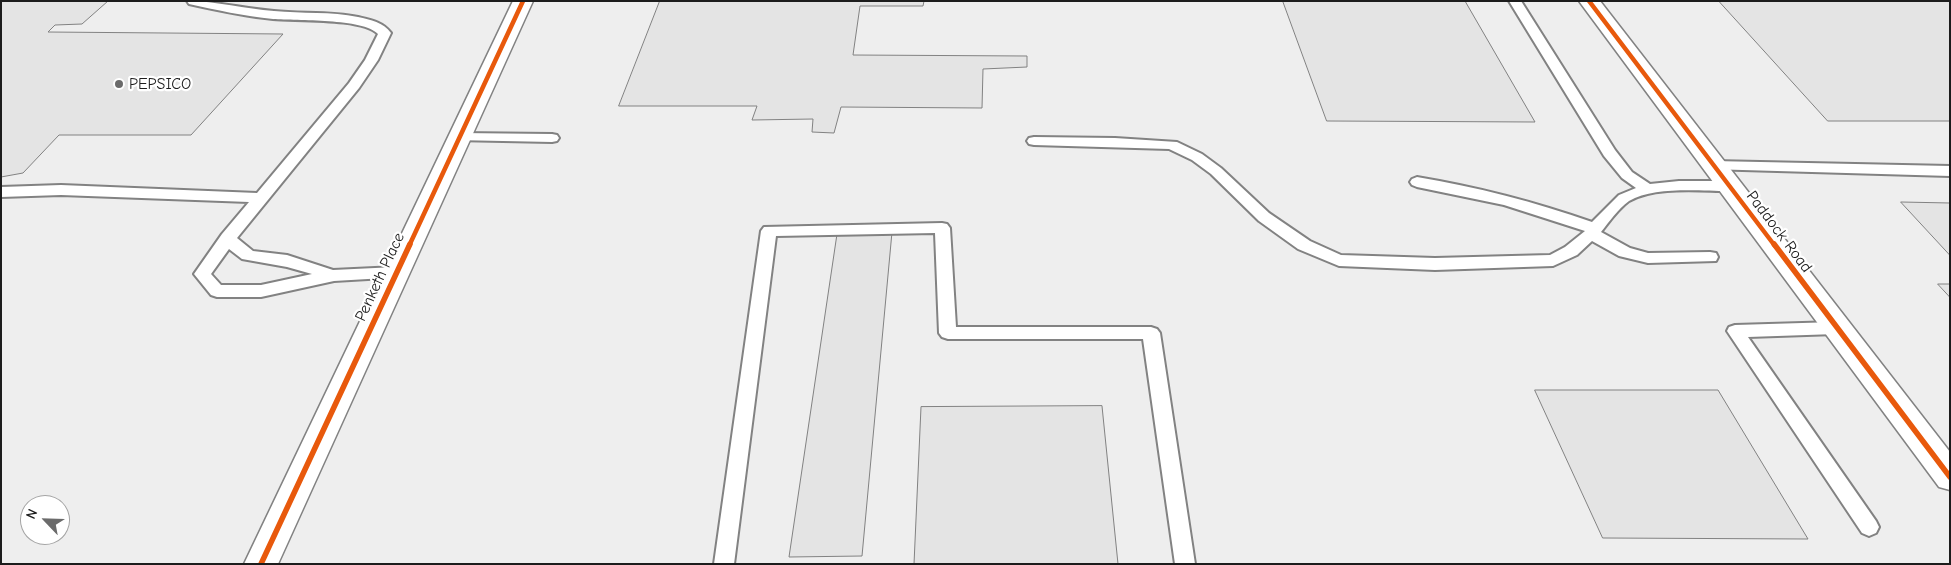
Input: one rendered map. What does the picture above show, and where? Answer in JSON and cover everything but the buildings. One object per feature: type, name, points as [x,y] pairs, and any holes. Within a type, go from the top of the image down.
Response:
[{"type":"street","name":"Penketh Place","points":[[261,564],[523,1]]},
{"type":"street","name":"Paddock Road","points":[[1589,1],[1836,328],[1945,466]]},
{"type":"lane","points":[[193,1],[228,9],[274,15],[356,20],[378,26],[385,33],[379,49],[352,89],[228,238],[202,274],[218,291],[261,291],[334,275],[396,273]]},
{"type":"lane","points":[[1515,1],[1609,153],[1626,175],[1647,189]]},
{"type":"lane","points":[[459,137],[552,138]]},
{"type":"lane","points":[[1034,141],[1172,145],[1197,157],[1216,171],[1264,217],[1304,245],[1339,260],[1379,263],[1435,264],[1552,260],[1571,251],[1593,232],[1624,198],[1647,189],[1679,186],[1721,176],[1950,171]]},
{"type":"lane","points":[[1417,182],[1458,188],[1510,201],[1593,232],[1625,252],[1648,258],[1710,257]]},
{"type":"lane","points":[[1,192],[61,190],[261,198]]},
{"type":"lane","points":[[724,564],[769,231],[942,228],[948,333],[1151,333],[1185,564]]},
{"type":"lane","points":[[228,238],[237,251],[249,256],[286,260],[334,275]]},
{"type":"lane","points":[[1836,328],[1735,331],[1869,527]]},
{"type":"shaded area","points":[[1,1],[1950,1],[1950,564],[1,564]]},
{"type":"cycle path","points":[[261,564],[523,1]]},
{"type":"cycle path","points":[[1589,1],[1950,477]]},
{"type":"place","name":"PEPSICO","points":[[119,84]]}]
